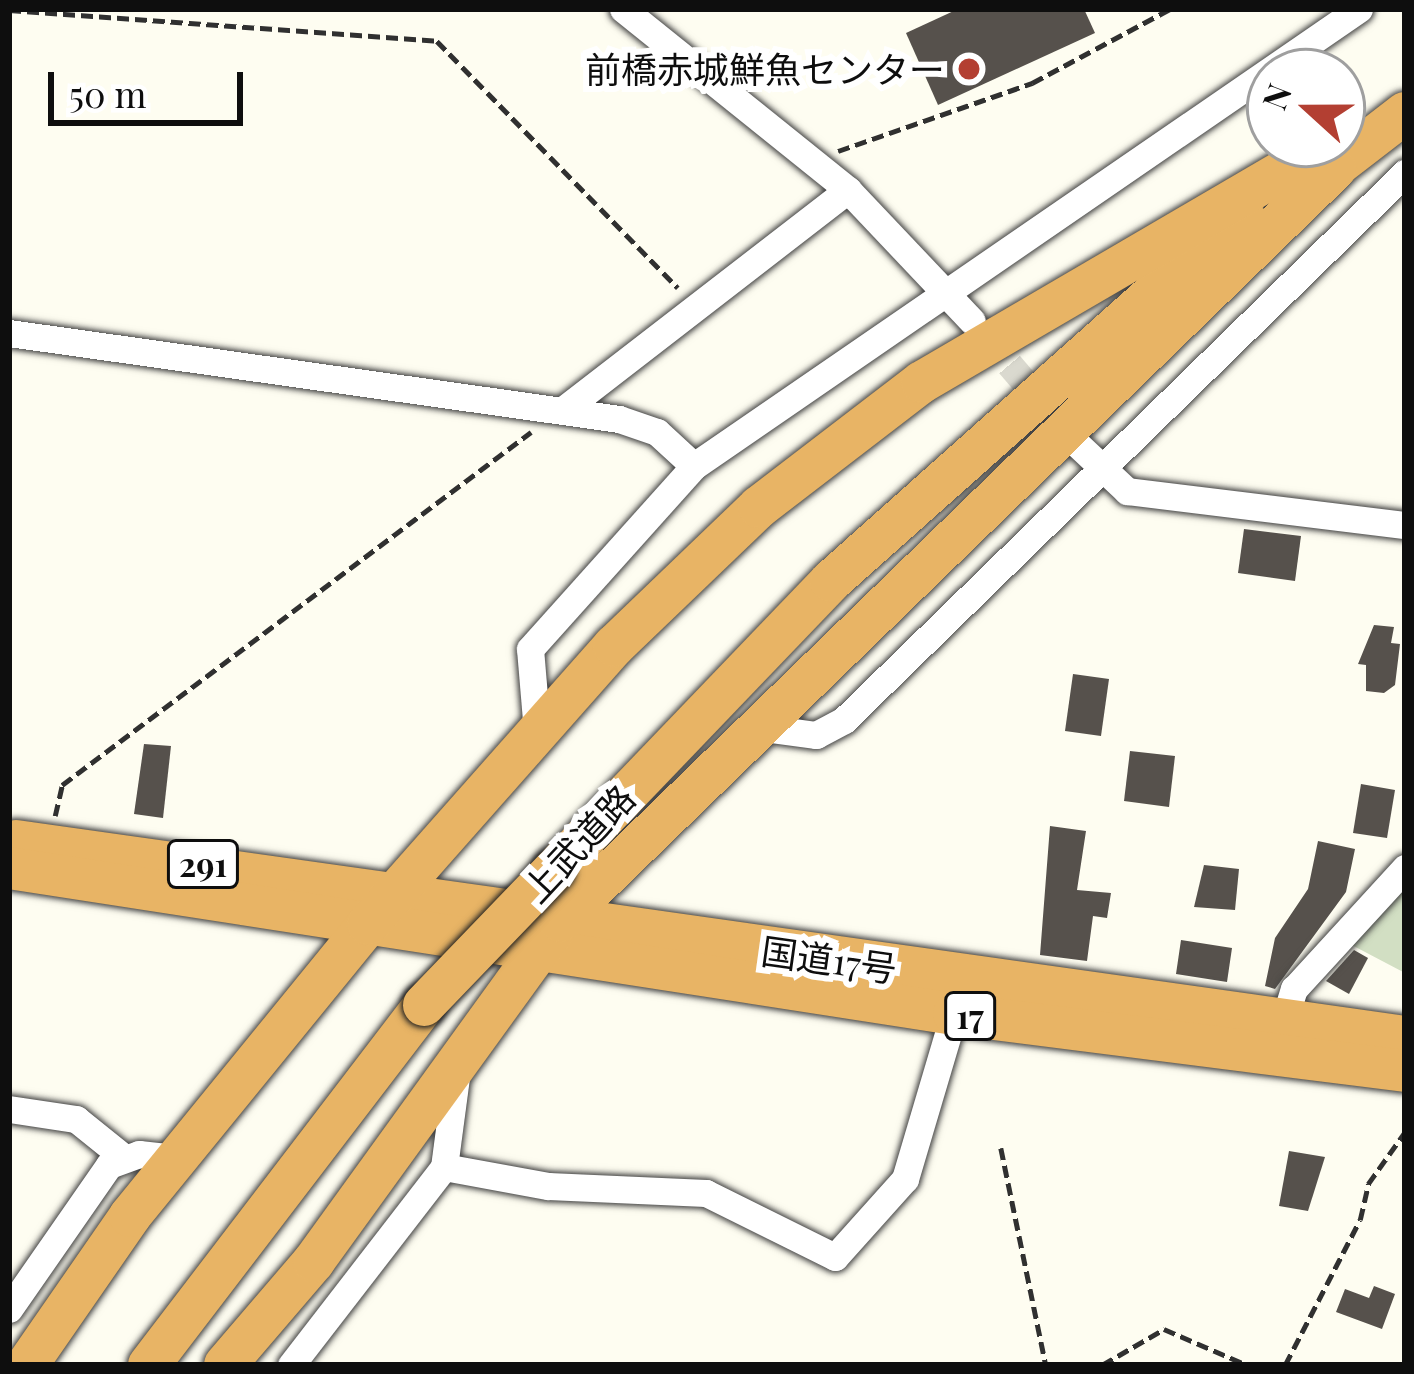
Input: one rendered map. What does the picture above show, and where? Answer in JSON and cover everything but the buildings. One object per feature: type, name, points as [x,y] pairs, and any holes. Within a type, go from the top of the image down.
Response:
[{"type":"highway","name":"上武道路","points":[[1366,116],[1405,80]]},
{"type":"highway","name":"上武道路","points":[[1366,131],[1405,113]]},
{"type":"highway","points":[[27,1365],[178,1158],[382,909],[537,732],[759,507],[922,382],[1296,168]]},
{"type":"highway","name":"上武道路","points":[[149,1365],[424,1005],[831,581],[1059,368],[1306,168]]},
{"type":"highway","points":[[225,1365],[314,1261],[459,1048],[548,936],[757,727],[843,655],[1312,168]]},
{"type":"highway","name":"291","points":[[9,840],[382,909]]},
{"type":"highway","name":"291","points":[[9,868],[382,909]]},
{"type":"highway","name":"国道17号","points":[[382,909],[548,936],[954,1015],[1405,1071]]},
{"type":"highway","name":"国道17号","points":[[548,936],[1405,1037]]},
{"type":"street","points":[[623,9],[848,190],[972,321]]},
{"type":"street","points":[[537,732],[530,649],[694,466],[951,296],[1359,9]]},
{"type":"street","points":[[757,727],[816,735],[844,720],[1405,172]]},
{"type":"street","points":[[563,410],[848,190]]},
{"type":"street","points":[[9,333],[563,410],[657,432],[694,466]]},
{"type":"street","points":[[1078,444],[1127,491],[1405,525]]},
{"type":"street","points":[[1284,1021],[1294,989],[1405,868]]},
{"type":"street","points":[[444,1167],[584,1190],[706,1193],[835,1257],[905,1179],[954,1015]]},
{"type":"street","points":[[290,1365],[444,1167],[459,1048]]},
{"type":"street","points":[[9,1109],[76,1119],[122,1156],[178,1158]]},
{"type":"street","points":[[9,1309],[122,1156]]},
{"type":"path","points":[[810,160],[1032,83],[1170,9]]},
{"type":"path","points":[[9,10],[437,41],[695,305]]},
{"type":"path","points":[[51,845],[62,785],[563,410]]},
{"type":"path","points":[[1285,1365],[1360,1220],[1368,1184],[1405,1132]]},
{"type":"path","points":[[1001,1148],[1046,1365]]},
{"type":"path","points":[[1102,1365],[1164,1329],[1247,1365]]},
{"type":"green space","points":[[1405,878],[1405,973],[1346,942]]},
{"type":"tunnel","points":[[983,333],[1048,409]]},
{"type":"place","name":"前橋赤城鮮魚センター","points":[[969,69]]}]
